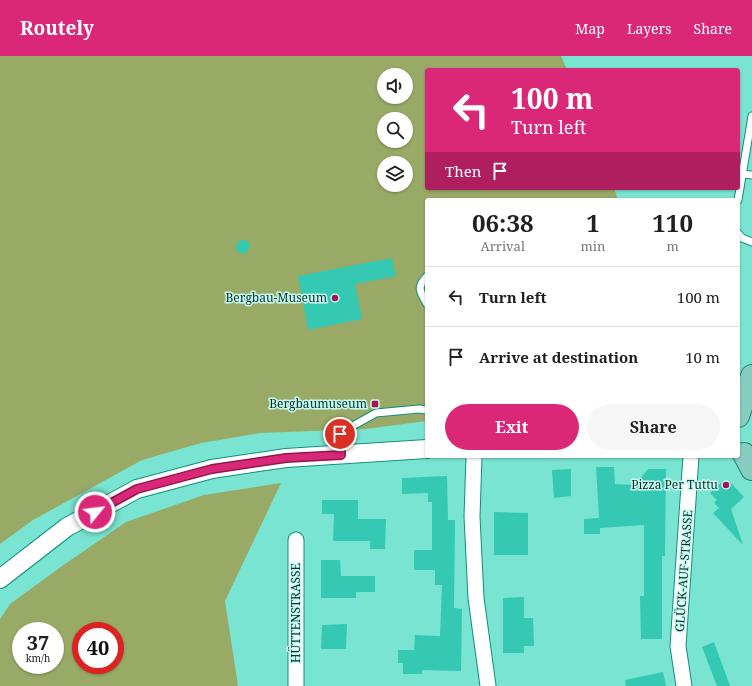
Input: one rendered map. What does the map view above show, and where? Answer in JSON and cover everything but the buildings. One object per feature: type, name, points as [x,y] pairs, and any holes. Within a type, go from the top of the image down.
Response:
[{"type":"main road","points":[[740,410],[752,376]]},
{"type":"main road","points":[[740,416],[745,415],[752,418]]},
{"type":"street","points":[[1,575],[67,527],[137,489],[212,469],[286,458],[425,450]]},
{"type":"street","points":[[474,458],[472,517],[476,598],[488,686]]},
{"type":"street","name":"GLÜCK-AUF-STRASSE","points":[[684,686],[678,646],[691,458]]},
{"type":"street","name":"HÜTTENSTRASSE","points":[[296,540],[296,686]]},
{"type":"lane","points":[[740,187],[752,117]]},
{"type":"lane","points":[[742,174],[752,175]]},
{"type":"lane","points":[[740,236],[742,238],[752,242]]},
{"type":"lane","points":[[425,278],[421,282],[420,291],[425,300]]},
{"type":"lane","points":[[341,455],[340,434],[376,413],[425,410]]},
{"type":"green space","points":[[0,56],[561,56],[566,68],[425,68],[425,190],[615,190],[617,198],[425,198],[425,421],[365,429],[260,433],[201,443],[142,460],[33,520],[0,544]]},
{"type":"green space","points":[[281,483],[225,601],[238,686],[0,686],[0,619],[10,604],[126,522],[204,495]]},
{"type":"place","name":"Bergbau-Museum","points":[[335,298]]},
{"type":"place","name":"Bergbaumuseum","points":[[375,404]]},
{"type":"place","name":"Pizza Per Tuttu","points":[[726,485]]},
{"type":"route","points":[[95,512],[137,489],[212,469],[286,458],[341,455],[340,434]]}]
